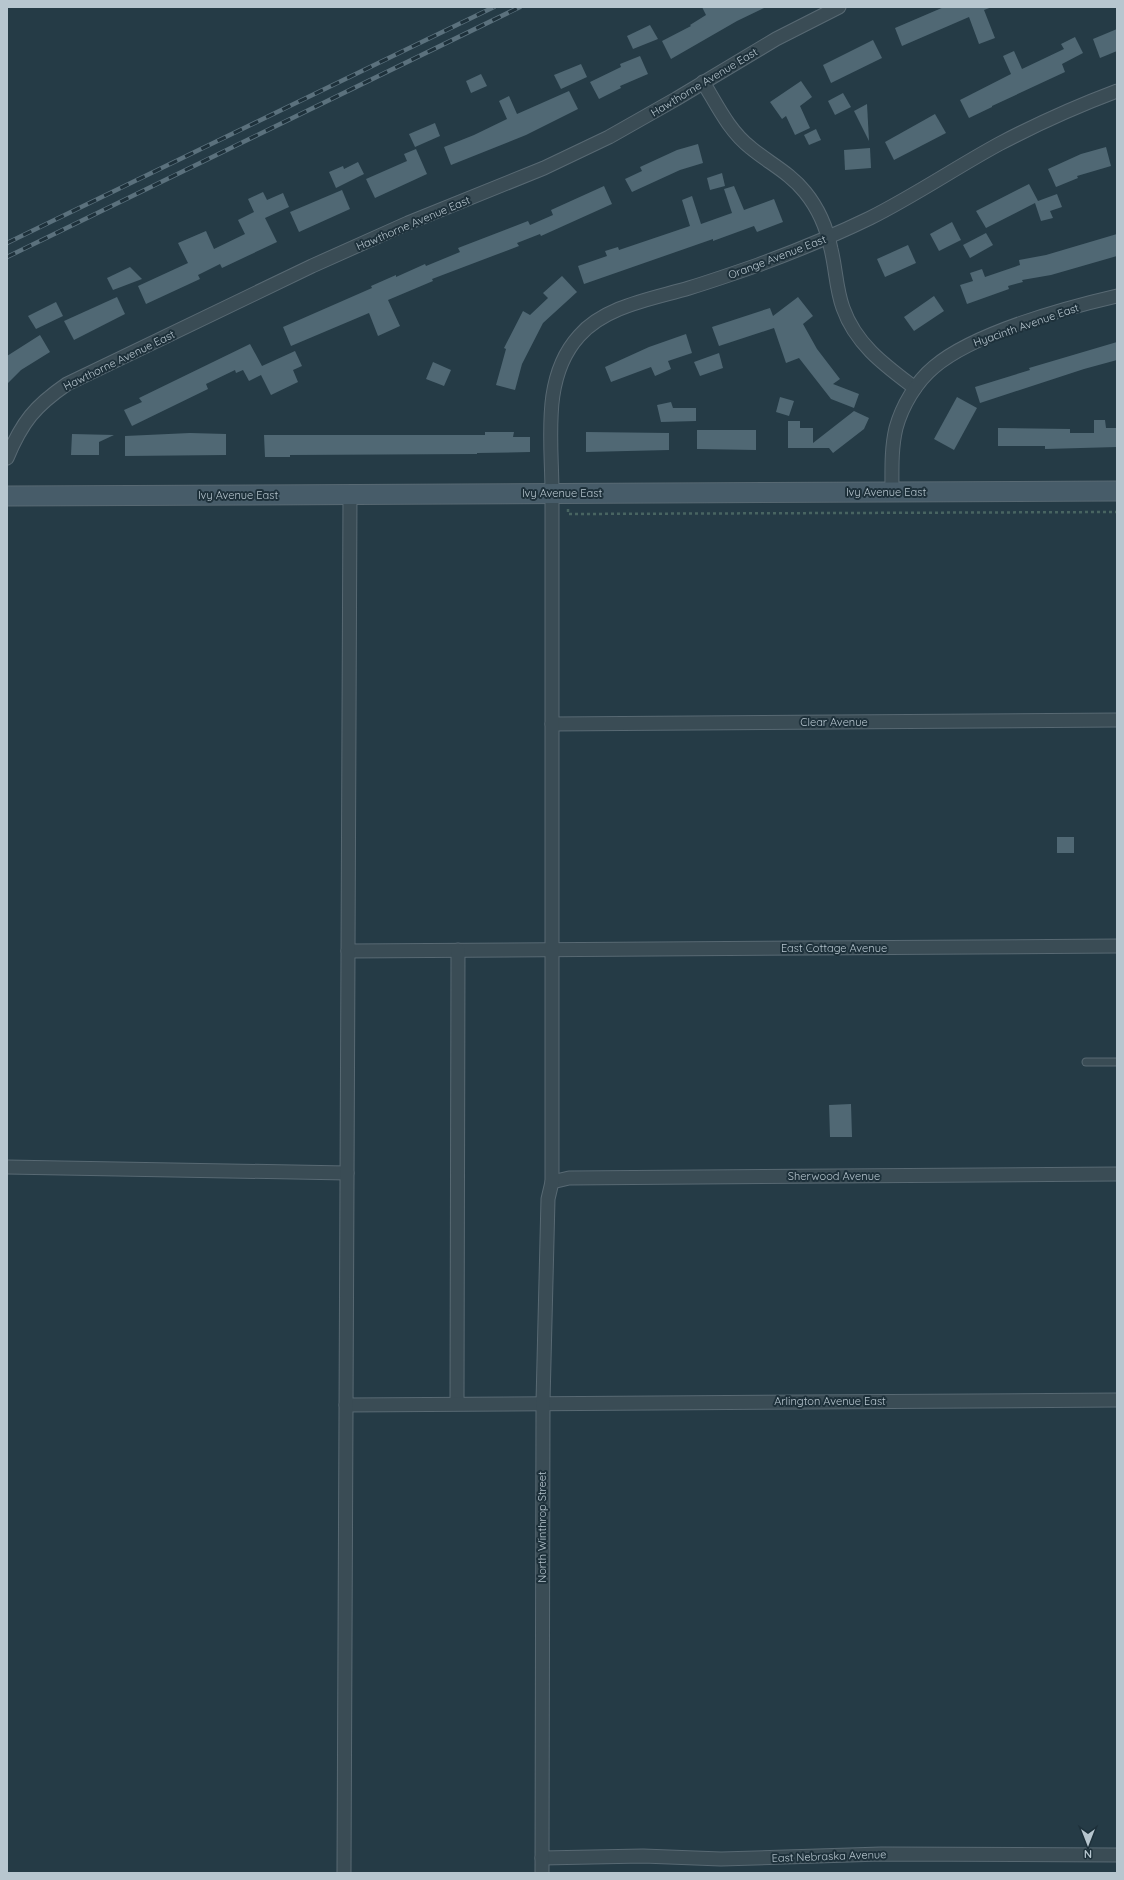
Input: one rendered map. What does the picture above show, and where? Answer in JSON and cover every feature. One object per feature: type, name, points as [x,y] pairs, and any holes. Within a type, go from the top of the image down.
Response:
[{"type":"street","name":"Hawthorne Avenue East","points":[[7,458],[17,434],[33,412],[49,396],[67,384],[312,266],[408,224],[544,168],[609,137],[776,39],[839,7]]},
{"type":"street","points":[[704,82],[725,119],[738,137],[750,148],[789,176],[805,191],[817,210],[828,238],[843,308],[852,328],[865,346],[881,362],[915,388]]},
{"type":"street","name":"Orange Avenue East","points":[[552,949],[552,400],[554,383],[561,362],[570,348],[580,335],[592,324],[611,313],[715,280],[828,238],[871,217],[1032,127],[1083,104],[1117,91]]},
{"type":"street","name":"Hyacinth Avenue East","points":[[892,492],[892,458],[896,428],[904,408],[915,388],[933,368],[950,354],[970,344],[1032,320],[1117,296]]},
{"type":"street","name":"Ivy Avenue East","points":[[7,496],[1117,491]]},
{"type":"street","points":[[344,1873],[350,494]]},
{"type":"street","name":"Clear Avenue","points":[[552,724],[1117,720]]},
{"type":"street","name":"East Cottage Avenue","points":[[348,951],[1117,946]]},
{"type":"street","name":"North Winthrop Street","points":[[542,1873],[543,1402],[548,1198],[552,1182],[552,949]]},
{"type":"street","points":[[457,1403],[458,950]]},
{"type":"street","points":[[7,1166],[347,1173]]},
{"type":"street","name":"Sherwood Avenue","points":[[552,1182],[569,1178],[1117,1174]]},
{"type":"street","name":"Arlington Avenue East","points":[[346,1405],[543,1402],[1117,1400]]},
{"type":"street","name":"East Nebraska Avenue","points":[[542,1858],[643,1856],[721,1859],[881,1854],[1117,1854]]},
{"type":"lane","points":[[1086,1062],[1117,1062]]},
{"type":"path","points":[[568,506],[568,514],[1117,512]]},
{"type":"building","points":[[702,7],[766,7],[737,21],[671,59],[662,41],[691,26],[690,25],[706,15]]},
{"type":"building","points":[[944,7],[992,7],[984,10],[995,38],[979,44],[969,17],[902,46],[895,28]]},
{"type":"building","points":[[650,25],[658,39],[633,49],[627,36]]},
{"type":"building","points":[[1117,29],[1117,51],[1100,58],[1093,39]]},
{"type":"building","points":[[1075,37],[1083,53],[1062,64],[1065,72],[969,118],[960,100],[1011,74],[1003,56],[1014,51],[1022,69],[1064,49],[1061,44]]},
{"type":"building","points":[[873,40],[882,58],[831,83],[823,65]]},
{"type":"building","points":[[640,56],[648,74],[620,86],[621,88],[599,99],[590,82],[621,67],[620,64]]},
{"type":"building","points":[[581,64],[587,77],[561,89],[554,75]]},
{"type":"building","points":[[481,74],[487,86],[471,93],[466,81]]},
{"type":"building","points":[[801,81],[812,97],[800,106],[810,128],[795,135],[786,116],[782,119],[770,102]]},
{"type":"building","points":[[569,91],[578,109],[526,135],[451,165],[444,147],[474,135],[507,119],[499,101],[509,96],[517,114]]},
{"type":"building","points":[[843,93],[851,107],[835,115],[828,101]]},
{"type":"building","points":[[867,104],[869,141],[854,111]]},
{"type":"building","points":[[935,114],[946,133],[894,160],[885,142]]},
{"type":"building","points":[[435,123],[440,136],[415,147],[409,134]]},
{"type":"building","points":[[816,129],[821,140],[809,145],[804,135]]},
{"type":"building","points":[[698,144],[703,163],[680,170],[632,192],[625,179],[642,171],[640,167],[677,150]]},
{"type":"building","points":[[1106,147],[1111,166],[1077,176],[1078,178],[1056,187],[1048,169],[1081,154]]},
{"type":"building","points":[[870,148],[871,168],[845,170],[844,150]]},
{"type":"building","points":[[416,149],[427,174],[375,198],[366,179],[407,161],[404,154]]},
{"type":"building","points":[[358,162],[364,174],[336,188],[329,172],[343,166],[344,169]]},
{"type":"building","points":[[722,173],[725,186],[710,190],[707,178]]},
{"type":"building","points":[[1029,184],[1038,201],[1057,194],[1062,207],[1050,211],[1053,218],[1041,221],[1035,203],[986,228],[976,211]]},
{"type":"building","points":[[604,186],[612,204],[541,236],[540,234],[517,243],[519,246],[432,279],[433,281],[388,300],[400,326],[378,336],[369,313],[291,346],[283,327],[372,288],[371,286],[396,275],[396,277],[425,264],[426,266],[460,252],[458,248],[528,221],[530,225],[553,215],[551,210]]},
{"type":"building","points":[[734,186],[744,210],[774,199],[783,222],[757,232],[754,226],[584,284],[578,266],[607,256],[605,251],[618,247],[619,250],[690,226],[682,200],[692,196],[701,224],[732,213],[724,189]]},
{"type":"building","points":[[342,190],[350,209],[299,232],[290,212]]},
{"type":"building","points":[[263,192],[267,200],[283,193],[289,207],[265,218],[277,242],[222,268],[220,264],[198,275],[200,279],[146,304],[138,286],[188,263],[178,243],[206,231],[214,249],[245,234],[238,220],[254,212],[248,199]]},
{"type":"building","points":[[952,222],[961,240],[939,251],[930,234]]},
{"type":"building","points":[[986,233],[993,245],[970,258],[963,245]]},
{"type":"building","points":[[1117,234],[1117,256],[1051,275],[1022,280],[1023,282],[1008,286],[1009,289],[967,304],[960,285],[973,281],[970,273],[982,269],[985,277],[1020,265],[1019,260],[1046,255]]},
{"type":"building","points":[[908,245],[916,263],[885,277],[877,259]]},
{"type":"building","points":[[130,267],[142,279],[113,290],[107,278]]},
{"type":"building","points":[[562,276],[577,292],[543,323],[522,364],[515,390],[496,385],[506,349],[504,348],[523,311],[530,315],[548,298],[543,293]]},
{"type":"building","points":[[934,296],[944,311],[914,331],[904,317]]},
{"type":"building","points":[[117,297],[125,314],[74,340],[64,321]]},
{"type":"building","points":[[798,297],[813,316],[803,324],[817,349],[840,379],[833,384],[859,394],[854,408],[831,399],[799,358],[786,363],[774,328],[719,346],[712,327],[770,308],[773,316]]},
{"type":"building","points":[[56,302],[63,316],[36,329],[28,316]]},
{"type":"building","points":[[686,334],[692,353],[668,361],[671,369],[655,376],[651,367],[611,382],[605,367],[649,347]]},
{"type":"building","points":[[40,335],[50,352],[21,370],[7,384],[7,356]]},
{"type":"building","points":[[1117,342],[1117,360],[1084,369],[980,403],[975,387],[1030,370],[1029,368]]},
{"type":"building","points":[[250,344],[262,366],[295,351],[302,366],[293,370],[298,382],[271,395],[261,375],[249,381],[243,370],[236,373],[235,370],[206,384],[208,389],[132,426],[124,410],[142,402],[139,398]]},
{"type":"building","points":[[719,353],[723,368],[700,376],[694,362]]},
{"type":"building","points":[[433,362],[451,370],[444,386],[426,379]]},
{"type":"building","points":[[780,397],[794,401],[789,416],[776,412]]},
{"type":"building","points":[[957,397],[977,408],[954,450],[934,439]]},
{"type":"building","points":[[671,402],[673,408],[696,408],[696,421],[661,422],[657,405]]},
{"type":"building","points":[[854,411],[869,418],[864,429],[833,453],[829,448],[788,448],[788,421],[800,421],[800,428],[813,428],[813,443]]},
{"type":"building","points":[[1094,420],[1105,420],[1106,428],[1117,428],[1117,447],[1045,449],[1045,446],[998,446],[998,428],[1070,429],[1070,433],[1094,433]]},
{"type":"building","points":[[697,430],[756,430],[756,450],[697,449]]},
{"type":"building","points":[[485,432],[514,432],[513,437],[530,437],[530,452],[477,454],[290,455],[290,457],[265,457],[264,435],[485,435]]},
{"type":"building","points":[[586,432],[669,433],[669,450],[586,452]]},
{"type":"building","points":[[190,433],[226,434],[226,455],[125,456],[125,436]]},
{"type":"building","points":[[72,434],[114,435],[99,442],[99,455],[71,455]]},
{"type":"building","points":[[1057,837],[1074,837],[1074,853],[1057,853]]},
{"type":"building","points":[[851,1104],[852,1137],[830,1137],[829,1105]]},
{"type":"railway","points":[[7,243],[494,7]]},
{"type":"railway","points":[[7,257],[520,7]]}]
